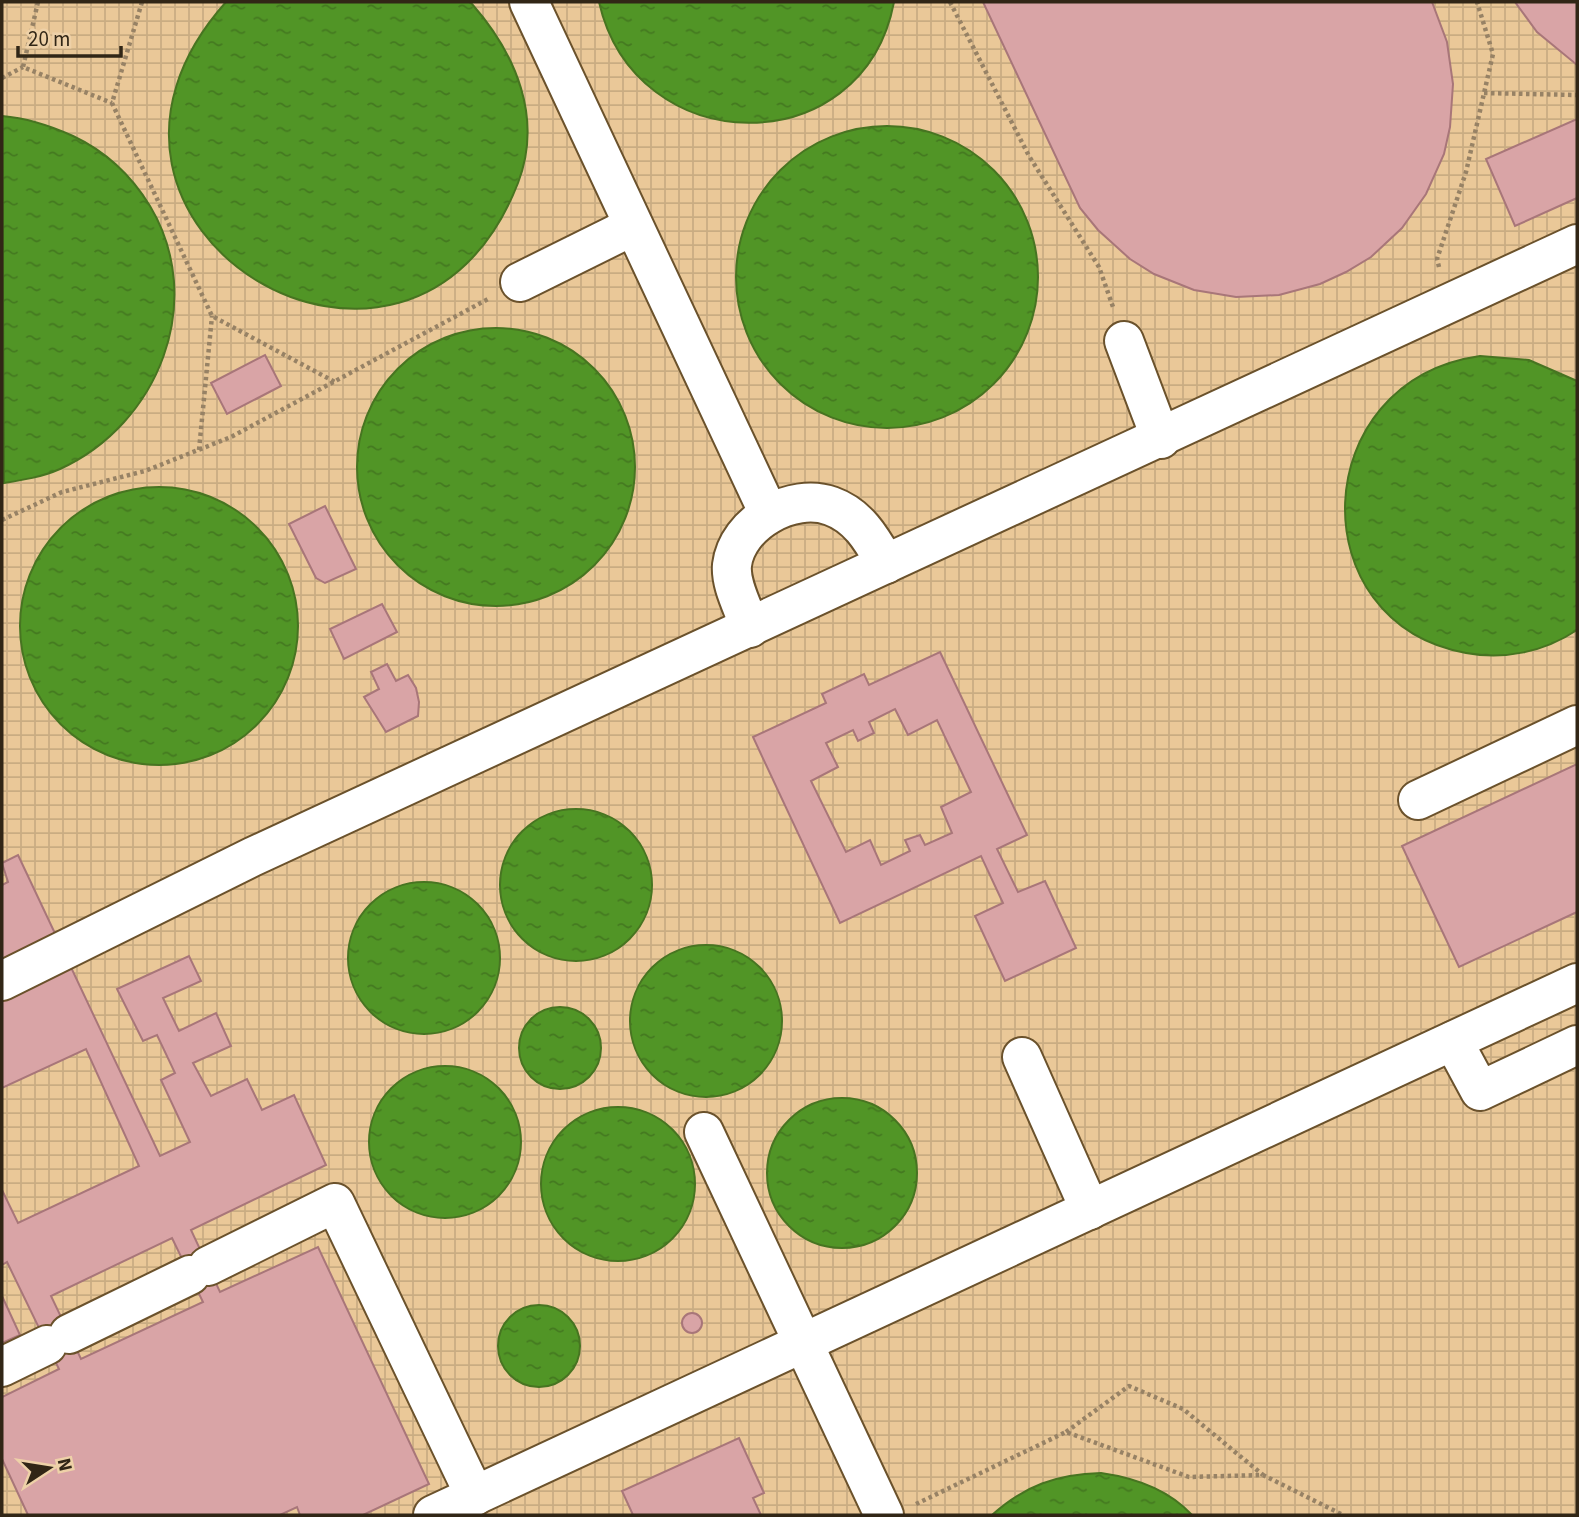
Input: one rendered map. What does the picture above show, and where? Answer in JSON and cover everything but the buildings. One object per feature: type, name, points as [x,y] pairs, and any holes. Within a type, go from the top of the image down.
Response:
[{"type":"lane","points":[[529,2],[769,514]]},
{"type":"lane","points":[[520,282],[633,226]]},
{"type":"lane","points":[[2,981],[252,857],[1161,439],[1577,244]]},
{"type":"lane","points":[[1124,341],[1161,439]]},
{"type":"lane","points":[[750,628],[732,566],[741,536],[769,514],[804,502],[832,506],[863,526],[886,564]]},
{"type":"lane","points":[[1418,800],[1577,725]]},
{"type":"lane","points":[[433,1515],[1577,983]]},
{"type":"lane","points":[[1452,1041],[1480,1091],[1577,1045]]},
{"type":"lane","points":[[1022,1057],[1090,1210]]},
{"type":"lane","points":[[704,1132],[804,1343],[895,1512]]},
{"type":"lane","points":[[2,1367],[335,1203],[475,1496]]},
{"type":"path","points":[[2,78],[23,67],[38,2]]},
{"type":"path","points":[[142,2],[112,103],[212,316],[200,450]]},
{"type":"path","points":[[950,2],[1029,156],[1099,267],[1124,341]]},
{"type":"path","points":[[1448,305],[1437,259],[1466,172],[1493,54],[1477,2]]},
{"type":"path","points":[[23,67],[112,103]]},
{"type":"path","points":[[1484,93],[1577,95]]},
{"type":"path","points":[[2,520],[62,492],[145,471],[232,438],[520,282]]},
{"type":"path","points":[[212,316],[335,382]]},
{"type":"path","points":[[895,1512],[1066,1432],[1129,1386],[1183,1409],[1263,1475],[1343,1515]]},
{"type":"path","points":[[1066,1432],[1189,1477],[1263,1475]]},
{"type":"shaded area","points":[[2,2],[1577,2],[1577,1515],[2,1515]]},
{"type":"water","points":[[226,2],[472,4],[488,23],[512,65],[521,88],[528,135],[518,183],[466,264],[399,303],[326,306],[256,280],[202,231],[172,164],[176,86]]},
{"type":"water","points":[[599,2],[894,2],[874,55],[840,93],[797,116],[748,123],[700,115],[656,92],[621,54]]},
{"type":"water","points":[[2,116],[65,132],[97,149],[117,165],[135,184],[150,206],[167,243],[174,281],[173,319],[164,356],[147,391],[124,422],[95,449],[60,469],[4,483]]},
{"type":"water","points":[[887,126],[916,129],[945,138],[971,152],[994,170],[1012,193],[1026,219],[1035,248],[1038,277],[1035,306],[1026,335],[1012,361],[994,384],[971,402],[945,416],[916,425],[887,428],[858,425],[829,416],[803,402],[780,384],[762,361],[748,335],[739,306],[736,277],[739,248],[748,219],[762,193],[780,170],[803,152],[829,138],[858,129]]},
{"type":"water","points":[[496,328],[523,331],[549,339],[573,352],[594,369],[611,390],[624,414],[632,440],[635,467],[632,494],[624,520],[611,544],[594,565],[573,582],[549,595],[523,603],[496,606],[469,603],[443,595],[419,582],[398,565],[381,544],[368,520],[360,494],[357,467],[360,440],[368,414],[381,390],[398,369],[419,352],[443,339],[469,331]]},
{"type":"water","points":[[1480,356],[1529,360],[1577,381],[1577,630],[1538,649],[1510,655],[1466,653],[1412,633],[1373,597],[1351,552],[1345,503],[1355,453],[1381,409],[1423,375]]},
{"type":"water","points":[[159,487],[186,490],[212,498],[236,511],[257,528],[274,549],[287,573],[295,599],[298,626],[295,653],[287,679],[274,703],[257,724],[236,741],[212,754],[186,762],[159,765],[132,762],[106,754],[82,741],[61,724],[44,703],[31,679],[23,653],[20,626],[23,599],[31,573],[44,549],[61,528],[82,511],[106,498],[132,490]]},
{"type":"water","points":[[576,809],[605,814],[630,831],[647,856],[652,885],[647,914],[630,939],[605,956],[576,961],[547,956],[522,939],[505,914],[500,885],[505,856],[522,831],[547,814]]},
{"type":"water","points":[[424,882],[453,887],[478,904],[495,929],[500,958],[495,987],[478,1012],[453,1029],[424,1034],[395,1029],[370,1012],[353,987],[348,958],[353,929],[370,904],[395,887]]},
{"type":"water","points":[[706,945],[735,951],[760,967],[776,992],[782,1021],[776,1050],[760,1075],[735,1091],[706,1097],[677,1091],[652,1075],[636,1050],[630,1021],[636,992],[652,967],[677,951]]},
{"type":"water","points":[[560,1007],[576,1010],[589,1019],[598,1032],[601,1048],[598,1064],[589,1077],[576,1086],[560,1089],[544,1086],[531,1077],[522,1064],[519,1048],[522,1032],[531,1019],[544,1010]]},
{"type":"water","points":[[445,1066],[474,1072],[499,1088],[515,1113],[521,1142],[515,1171],[499,1196],[474,1212],[445,1218],[416,1212],[391,1196],[375,1171],[369,1142],[375,1113],[391,1088],[416,1072]]},
{"type":"water","points":[[842,1098],[871,1104],[895,1120],[911,1144],[917,1173],[911,1202],[895,1226],[871,1242],[842,1248],[813,1242],[789,1226],[773,1202],[767,1173],[773,1144],[789,1120],[813,1104]]},
{"type":"water","points":[[618,1107],[647,1113],[672,1130],[689,1155],[695,1184],[689,1213],[672,1238],[647,1255],[618,1261],[589,1255],[564,1238],[547,1213],[541,1184],[547,1155],[564,1130],[589,1113]]},
{"type":"water","points":[[539,1305],[555,1308],[568,1317],[577,1330],[580,1346],[577,1362],[568,1375],[555,1384],[539,1387],[523,1384],[510,1375],[501,1362],[498,1346],[501,1330],[510,1317],[523,1308]]},
{"type":"water","points":[[1101,1473],[1151,1486],[1173,1498],[1192,1515],[992,1515],[1029,1489],[1056,1479]]}]
